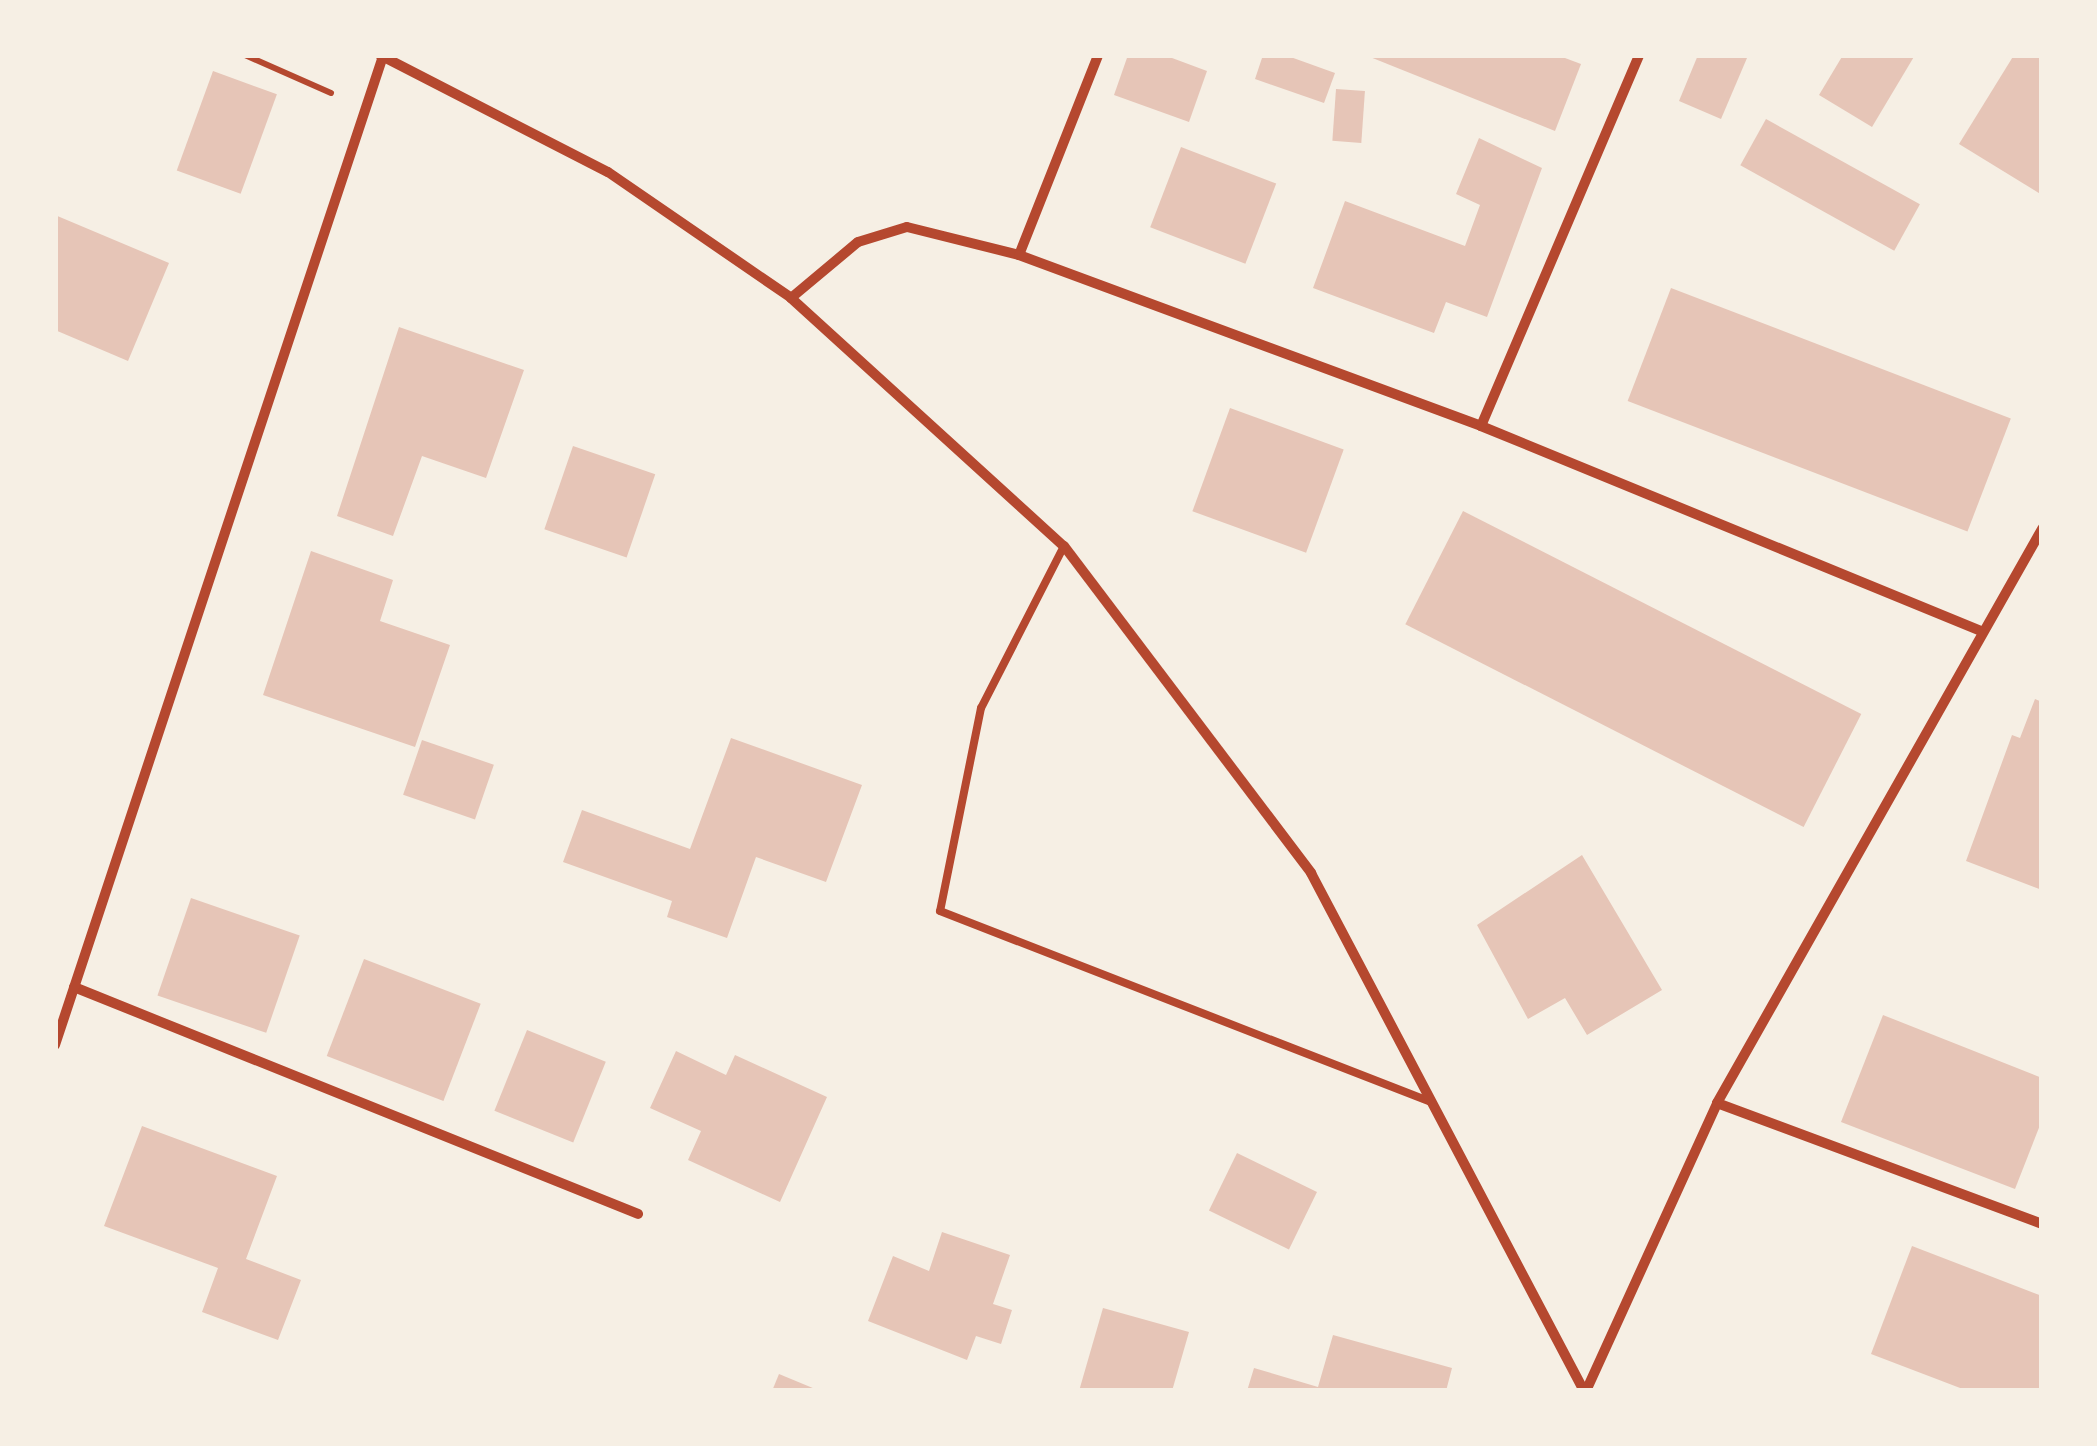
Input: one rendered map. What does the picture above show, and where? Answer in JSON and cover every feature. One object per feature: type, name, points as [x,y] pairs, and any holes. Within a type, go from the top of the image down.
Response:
[{"type":"street","points":[[1019,255],[1098,55]]},
{"type":"street","points":[[1481,426],[1639,55]]},
{"type":"street","points":[[55,1045],[369,110],[381,56],[608,172],[791,298],[1064,546],[1311,873],[1585,1391]]},
{"type":"street","points":[[791,298],[858,242],[907,228],[1019,255],[1481,426],[1981,632]]},
{"type":"street","points":[[1585,1391],[1717,1103],[2042,529]]},
{"type":"street","points":[[74,988],[638,1214]]},
{"type":"street","points":[[1717,1103],[2042,1224]]},
{"type":"lane","points":[[1064,546],[981,708],[940,911],[1434,1103]]},
{"type":"path","points":[[245,55],[369,110]]},
{"type":"building","points":[[1128,55],[1164,55],[1207,71],[1189,122],[1114,95]]},
{"type":"building","points":[[1263,55],[1285,55],[1335,73],[1324,103],[1255,79]]},
{"type":"building","points":[[1365,55],[1557,55],[1581,64],[1555,131]]},
{"type":"building","points":[[1698,55],[1747,58],[1721,119],[1679,101]]},
{"type":"building","points":[[1843,55],[1915,55],[1872,127],[1819,95]]},
{"type":"building","points":[[2014,55],[2042,55],[2042,195],[1959,144]]},
{"type":"building","points":[[213,71],[277,94],[241,194],[177,171]]},
{"type":"building","points":[[1336,89],[1365,91],[1361,143],[1332,141]]},
{"type":"building","points":[[1766,119],[1920,204],[1894,251],[1740,165]]},
{"type":"building","points":[[1479,138],[1542,168],[1487,317],[1446,302],[1434,333],[1313,288],[1345,201],[1465,246],[1480,205],[1456,194]]},
{"type":"building","points":[[1181,147],[1276,184],[1245,264],[1150,227]]},
{"type":"building","points":[[55,215],[169,263],[128,361],[55,330]]},
{"type":"building","points":[[1671,288],[2011,418],[1967,531],[1628,401]]},
{"type":"building","points":[[399,327],[524,370],[486,478],[422,456],[393,536],[337,516]]},
{"type":"building","points":[[1230,408],[1344,449],[1306,553],[1192,511]]},
{"type":"building","points":[[573,446],[655,474],[627,558],[544,529]]},
{"type":"building","points":[[1463,511],[1861,714],[1804,827],[1405,624]]},
{"type":"building","points":[[311,551],[393,580],[380,621],[450,645],[415,747],[263,695]]},
{"type":"building","points":[[2035,699],[2042,702],[2042,890],[1966,861],[2012,735],[2020,738]]},
{"type":"building","points":[[731,738],[862,785],[826,882],[756,857],[727,938],[667,917],[672,901],[563,862],[582,810],[690,849]]},
{"type":"building","points":[[422,740],[494,765],[475,820],[403,795]]},
{"type":"building","points":[[1582,855],[1662,990],[1587,1035],[1565,998],[1528,1019],[1477,925]]},
{"type":"building","points":[[191,898],[300,935],[266,1033],[157,995]]},
{"type":"building","points":[[364,959],[481,1004],[443,1101],[327,1056]]},
{"type":"building","points":[[1883,1015],[2042,1078],[2042,1120],[2015,1189],[1841,1122]]},
{"type":"building","points":[[527,1030],[606,1062],[573,1143],[494,1111]]},
{"type":"building","points":[[676,1051],[726,1075],[735,1055],[827,1097],[780,1202],[688,1160],[701,1131],[650,1108]]},
{"type":"building","points":[[142,1126],[277,1176],[246,1259],[301,1280],[278,1340],[202,1312],[218,1268],[104,1226]]},
{"type":"building","points":[[1237,1153],[1317,1192],[1289,1250],[1209,1211]]},
{"type":"building","points":[[942,1232],[1010,1255],[993,1304],[1012,1310],[1001,1344],[976,1336],[967,1360],[868,1321],[893,1256],[929,1271]]},
{"type":"building","points":[[1912,1246],[2042,1296],[2042,1391],[1968,1391],[1871,1354]]},
{"type":"building","points":[[1103,1308],[1189,1332],[1172,1391],[1079,1391]]},
{"type":"building","points":[[1333,1335],[1452,1368],[1446,1391],[1247,1391],[1254,1368],[1318,1387]]},
{"type":"building","points":[[779,1374],[820,1391],[772,1391]]}]
